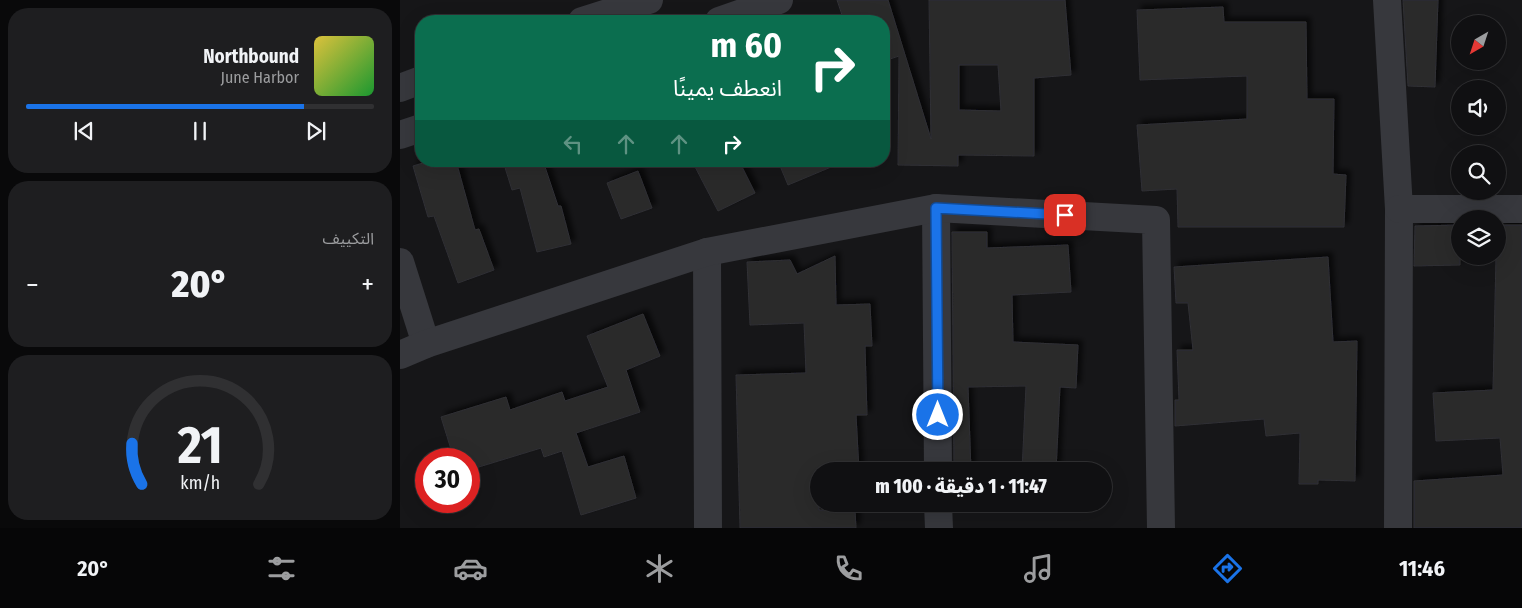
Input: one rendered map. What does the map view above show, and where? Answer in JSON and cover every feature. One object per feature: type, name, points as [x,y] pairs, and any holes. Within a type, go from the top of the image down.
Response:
[{"type":"street","points":[[595,11],[649,0]]},
{"type":"street","points":[[735,15],[779,0]]},
{"type":"street","points":[[1388,0],[1399,209],[1398,528]]},
{"type":"street","points":[[400,88],[415,82]]},
{"type":"street","points":[[400,135],[415,130]]},
{"type":"street","points":[[936,208],[938,462]]},
{"type":"street","points":[[400,355],[426,344],[707,252],[936,208],[1156,220],[1161,528]]},
{"type":"street","points":[[1399,209],[1522,209]]},
{"type":"street","points":[[704,527],[707,252]]},
{"type":"street","points":[[400,262],[426,344]]},
{"type":"street","points":[[938,512],[939,528]]},
{"type":"building","points":[[837,0],[888,0],[931,139],[929,0],[1065,0],[1071,75],[1034,78],[1034,156],[958,155],[958,166],[898,165],[899,56],[890,59],[890,15],[842,15]],"holes":[[[959,65],[998,65],[1001,111],[959,110]]]},
{"type":"building","points":[[1403,0],[1438,0],[1435,87],[1408,86]]},
{"type":"building","points":[[1223,7],[1224,22],[1306,22],[1307,99],[1334,99],[1333,174],[1346,175],[1344,227],[1178,227],[1177,189],[1142,191],[1137,125],[1247,119],[1247,76],[1140,80],[1137,10]]},
{"type":"building","points":[[413,166],[458,167],[475,230],[479,229],[494,270],[458,283],[434,216],[428,217]]},
{"type":"building","points":[[505,167],[545,167],[558,206],[561,206],[571,244],[537,252],[520,188],[512,190]]},
{"type":"building","points":[[695,167],[742,167],[755,193],[718,211]]},
{"type":"building","points":[[780,167],[831,167],[788,185]]},
{"type":"building","points":[[638,171],[652,208],[621,219],[607,183]]},
{"type":"building","points":[[1451,225],[1451,265],[1460,265],[1414,266],[1415,226]]},
{"type":"building","points":[[1506,225],[1522,225],[1522,528],[1414,528],[1414,481],[1503,475],[1500,438],[1436,441],[1433,393],[1493,390],[1496,265],[1506,265]]},
{"type":"building","points":[[952,232],[987,232],[987,248],[1068,245],[1071,292],[1012,295],[1013,342],[1078,345],[1076,388],[1060,387],[1056,462],[1022,462],[1026,386],[968,387],[971,462],[954,462]]},
{"type":"building","points":[[835,256],[836,305],[870,304],[872,346],[865,346],[867,415],[856,415],[859,462],[810,462],[810,512],[855,512],[856,528],[740,528],[736,375],[806,373],[804,323],[750,325],[747,262],[790,260],[797,274]]},
{"type":"building","points":[[1328,257],[1333,342],[1357,341],[1355,481],[1318,480],[1318,484],[1299,484],[1300,433],[1266,436],[1264,419],[1175,426],[1175,400],[1179,400],[1177,350],[1193,350],[1188,303],[1176,303],[1174,267]]},
{"type":"building","points":[[643,314],[660,356],[626,370],[640,412],[576,433],[588,467],[624,456],[636,498],[581,515],[562,451],[544,457],[541,448],[480,467],[480,448],[451,448],[441,417],[506,397],[510,410],[562,392],[565,401],[608,387],[587,336]]},
{"type":"route","points":[[938,415],[936,208],[1065,215]]}]
